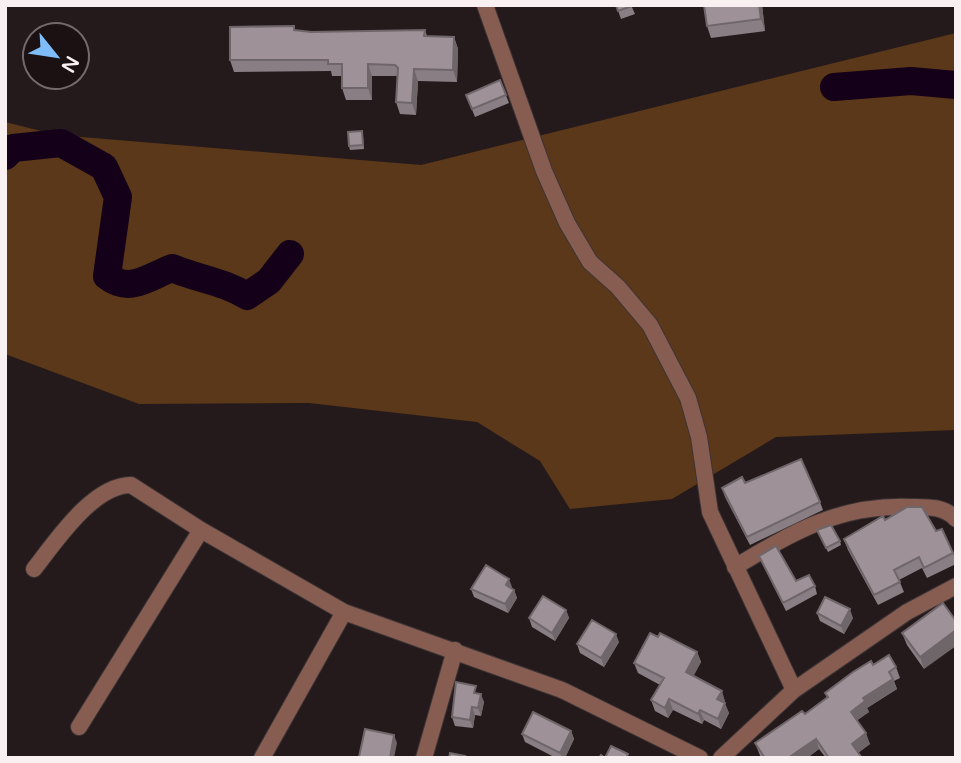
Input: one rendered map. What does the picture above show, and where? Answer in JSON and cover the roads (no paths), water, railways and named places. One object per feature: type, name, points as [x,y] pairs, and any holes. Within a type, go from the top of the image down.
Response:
[{"type":"street","points":[[485,5],[544,171],[567,223],[590,262],[618,287],[650,325],[688,398],[699,437],[710,512],[794,690]]},
{"type":"street","points":[[34,569],[64,531],[103,493],[119,485],[131,485],[201,530],[344,612],[562,690],[678,753],[700,758]]},
{"type":"street","points":[[735,567],[799,529],[847,511],[900,506],[934,508],[950,513],[956,519]]},
{"type":"street","points":[[79,727],[201,530]]},
{"type":"street","points":[[721,758],[794,690],[907,612],[956,586]]},
{"type":"street","points":[[262,758],[344,612]]},
{"type":"street","points":[[424,758],[454,650]]},
{"type":"waterway","points":[[834,87],[911,81],[956,85]]},
{"type":"waterway","points":[[5,156],[13,148],[61,143],[104,167],[118,197],[107,276],[123,284],[139,282],[172,268],[229,287],[247,296],[269,281],[290,254]]}]
